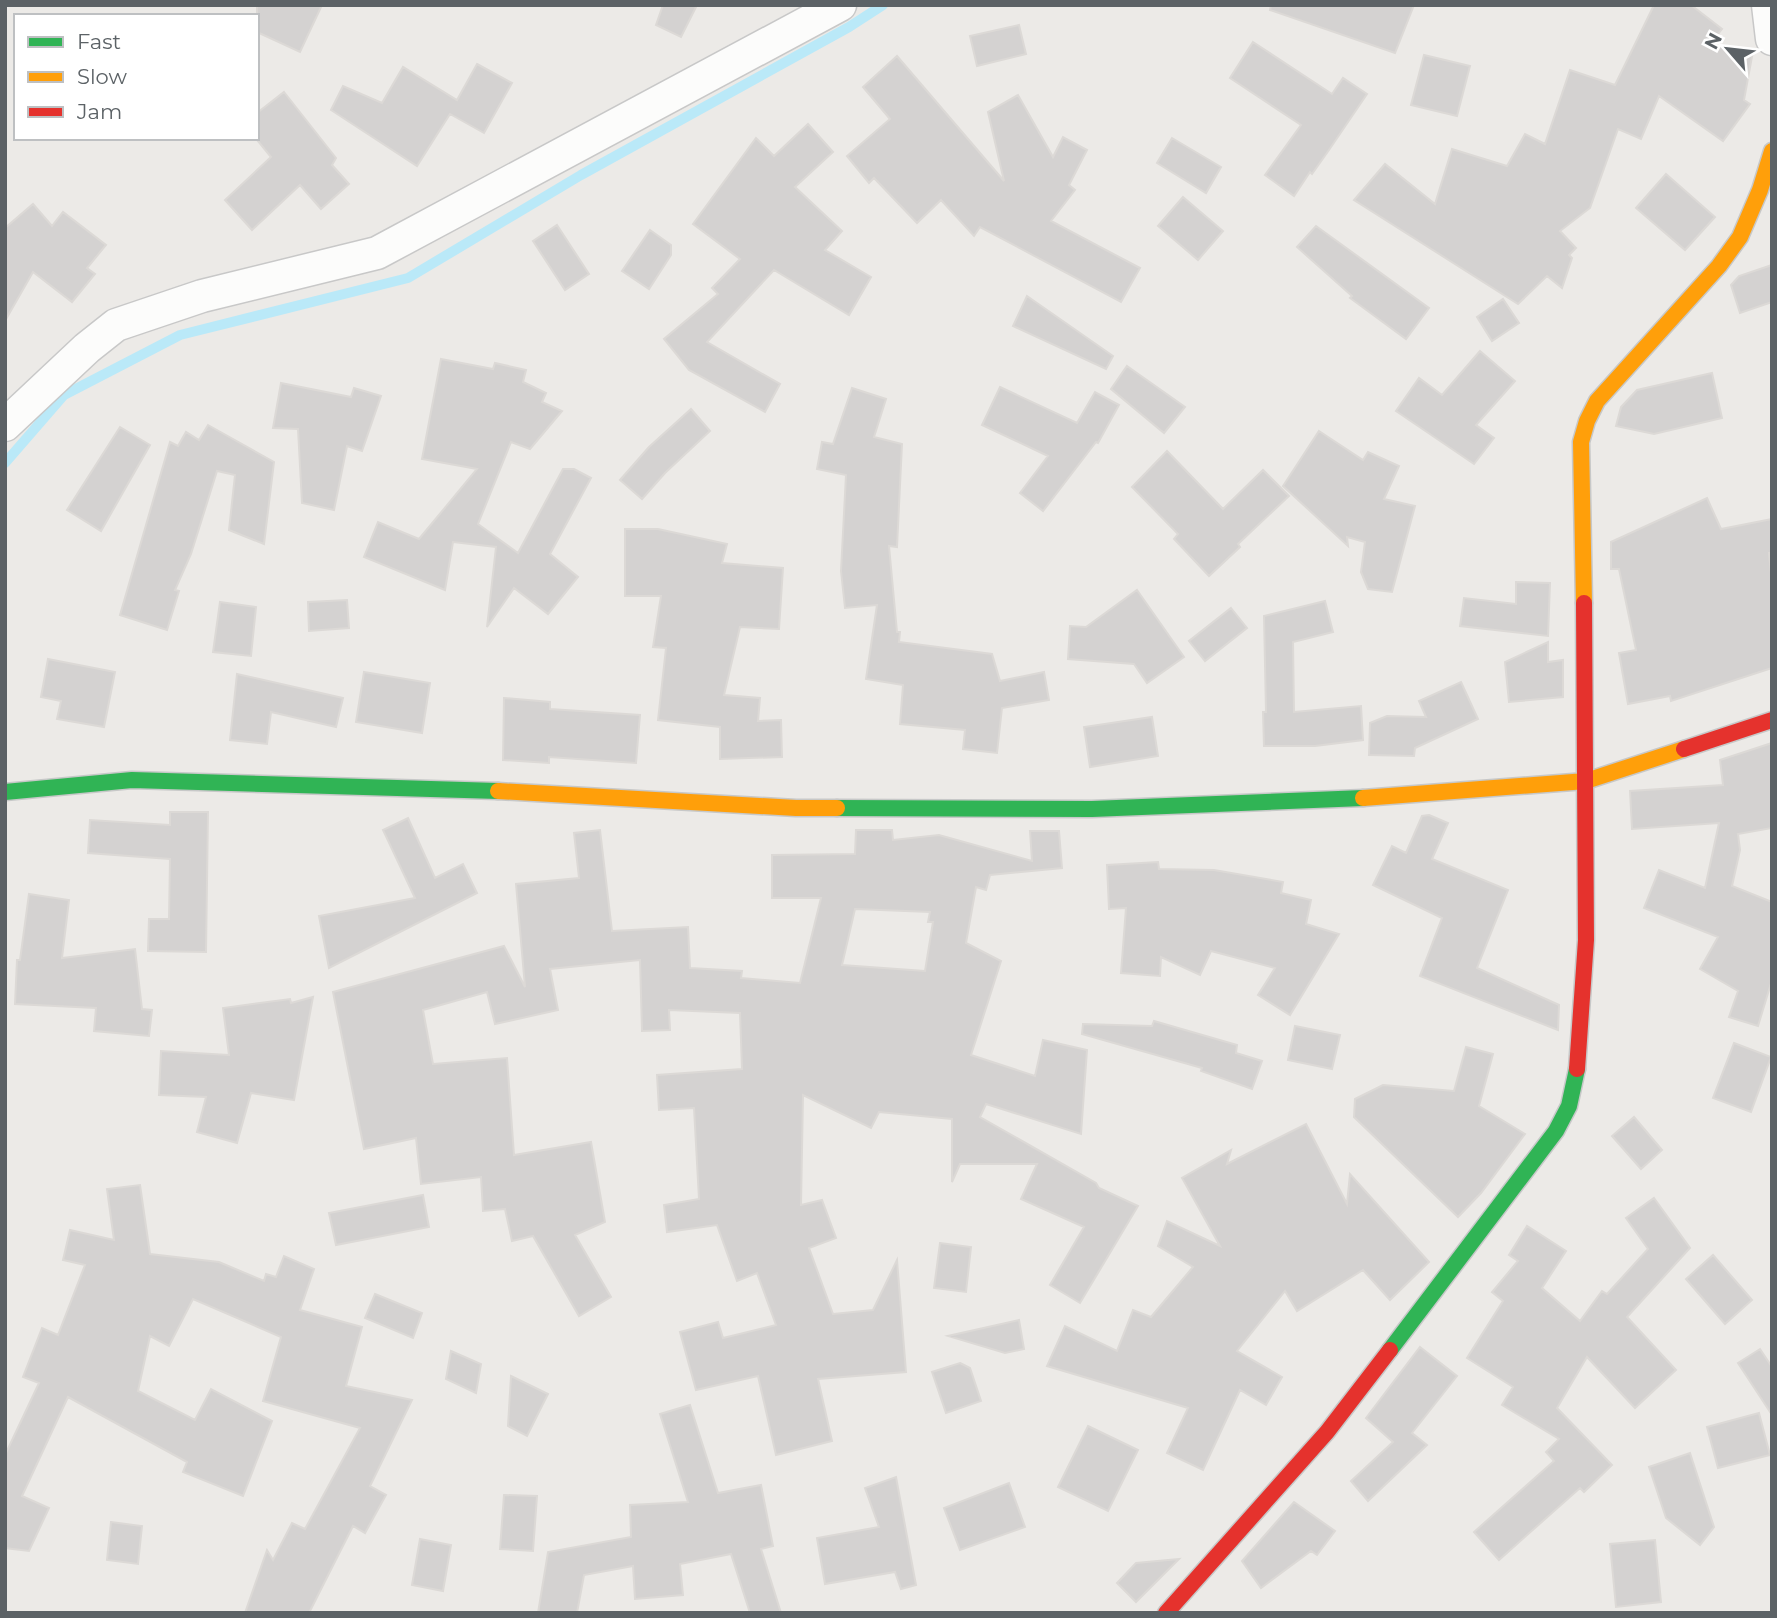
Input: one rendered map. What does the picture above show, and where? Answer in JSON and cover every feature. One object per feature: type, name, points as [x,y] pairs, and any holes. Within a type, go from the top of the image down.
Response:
[{"type":"street","points":[[5,425],[87,348],[116,325],[202,296],[377,253],[840,5]]},
{"type":"street","points":[[1768,5],[1772,39]]},
{"type":"street","points":[[1166,1613],[1327,1432],[1556,1131],[1569,1106],[1576,1078],[1586,940],[1581,442],[1597,401],[1719,266],[1740,237],[1760,190],[1772,151]]},
{"type":"street","points":[[5,792],[132,780],[500,790],[796,808],[1092,809],[1341,800],[1586,781],[1772,720]]},
{"type":"building","points":[[257,5],[322,5],[300,52],[259,33]]},
{"type":"building","points":[[663,5],[697,5],[681,37],[656,25]]},
{"type":"building","points":[[1271,5],[1414,5],[1395,53],[1270,10]]},
{"type":"building","points":[[1654,5],[1691,5],[1722,29],[1711,43],[1753,51],[1744,100],[1750,104],[1723,141],[1659,96],[1641,139],[1618,129],[1590,208],[1560,231],[1576,248],[1569,255],[1572,258],[1562,288],[1547,276],[1518,304],[1354,200],[1385,164],[1435,204],[1452,149],[1507,166],[1525,134],[1545,144],[1570,70],[1615,85]]},
{"type":"building","points":[[1019,25],[1026,54],[977,66],[970,36]]},
{"type":"building","points":[[1253,42],[1332,94],[1343,78],[1367,94],[1294,196],[1265,175],[1301,125],[1230,78]]},
{"type":"building","points":[[1424,55],[1470,66],[1457,116],[1411,105]]},
{"type":"building","points":[[897,56],[1004,181],[988,112],[1018,95],[1053,157],[1063,137],[1087,150],[1069,185],[1075,190],[1051,221],[1140,268],[1121,302],[980,227],[974,236],[941,200],[917,223],[874,178],[869,183],[847,156],[890,119],[863,87]]},
{"type":"building","points":[[477,64],[512,83],[484,133],[450,114],[417,166],[331,110],[343,86],[382,103],[403,67],[457,100]]},
{"type":"building","points":[[284,92],[336,158],[332,165],[349,184],[321,209],[300,185],[252,230],[225,200],[271,157],[257,140],[259,111]]},
{"type":"building","points":[[808,124],[833,152],[795,187],[842,231],[825,250],[871,277],[849,315],[774,270],[707,342],[780,384],[765,412],[689,370],[664,339],[718,294],[712,288],[740,259],[693,224],[756,138],[774,156]]},
{"type":"building","points":[[1172,138],[1221,167],[1206,193],[1157,163]]},
{"type":"building","points":[[1666,174],[1715,217],[1685,250],[1636,208]]},
{"type":"building","points":[[1183,197],[1223,231],[1198,260],[1158,226]]},
{"type":"building","points":[[33,204],[52,226],[63,212],[106,245],[87,268],[95,274],[72,302],[33,272],[5,321],[5,228]]},
{"type":"building","points":[[557,225],[589,274],[565,290],[533,241]]},
{"type":"building","points":[[1316,226],[1429,308],[1406,339],[1350,298],[1352,296],[1297,247]]},
{"type":"building","points":[[650,230],[671,245],[671,255],[649,289],[622,271]]},
{"type":"building","points":[[1772,265],[1772,302],[1740,313],[1731,285],[1739,276]]},
{"type":"building","points":[[1027,296],[1113,356],[1106,369],[1013,326]]},
{"type":"building","points":[[1503,299],[1519,323],[1492,341],[1477,317]]},
{"type":"building","points":[[1480,351],[1515,381],[1476,425],[1494,438],[1474,464],[1396,411],[1419,378],[1442,395]]},
{"type":"building","points":[[441,359],[493,369],[495,363],[526,370],[523,382],[546,393],[542,402],[562,411],[530,449],[511,442],[478,524],[518,553],[563,469],[574,469],[591,478],[550,554],[578,577],[548,614],[514,588],[487,627],[496,547],[453,542],[445,590],[364,557],[378,522],[419,539],[477,469],[422,459]]},
{"type":"building","points":[[1127,366],[1185,407],[1164,433],[1111,389]]},
{"type":"building","points":[[1712,373],[1722,418],[1654,434],[1616,426],[1621,407],[1637,390]]},
{"type":"building","points":[[281,383],[351,397],[354,388],[381,396],[362,451],[347,446],[334,510],[302,503],[298,429],[273,428]]},
{"type":"building","points":[[1000,387],[1077,423],[1095,392],[1119,405],[1098,443],[1096,442],[1043,511],[1020,493],[1048,456],[982,425]]},
{"type":"building","points":[[852,388],[886,399],[874,437],[902,444],[897,547],[889,546],[899,642],[992,654],[1000,681],[1044,672],[1049,700],[1002,708],[997,753],[963,749],[965,730],[900,724],[903,685],[866,679],[877,605],[845,608],[841,571],[846,475],[817,469],[822,442],[833,444]]},
{"type":"building","points":[[691,409],[710,431],[665,473],[642,499],[620,480],[649,447]]},
{"type":"building","points":[[208,425],[274,462],[264,544],[229,530],[235,475],[217,471],[191,554],[175,590],[179,591],[167,630],[120,615],[170,442],[178,446],[186,432],[199,440]]},
{"type":"building","points":[[120,427],[150,445],[101,531],[67,510]]},
{"type":"building","points":[[1319,431],[1363,460],[1368,452],[1399,466],[1384,499],[1415,506],[1392,592],[1368,589],[1361,572],[1365,542],[1347,537],[1348,546],[1283,486]]},
{"type":"building","points":[[1167,451],[1223,509],[1263,470],[1289,496],[1238,544],[1240,547],[1209,576],[1174,539],[1178,534],[1132,487]]},
{"type":"building","points":[[1707,498],[1721,529],[1772,519],[1772,553],[1769,553],[1772,583],[1772,668],[1671,701],[1670,696],[1628,704],[1619,653],[1636,650],[1619,569],[1611,569],[1611,542]]},
{"type":"building","points":[[625,529],[658,529],[727,544],[722,563],[783,568],[779,629],[740,627],[724,695],[760,698],[758,721],[781,720],[782,757],[720,759],[720,727],[658,720],[666,648],[653,647],[661,596],[625,596]]},
{"type":"building","points":[[1516,582],[1550,583],[1548,636],[1460,626],[1464,598],[1516,604]]},
{"type":"building","points":[[1137,590],[1184,657],[1147,683],[1134,664],[1068,659],[1070,626],[1086,627]]},
{"type":"building","points":[[347,600],[349,628],[309,631],[308,602]]},
{"type":"building","points":[[1325,601],[1333,632],[1293,642],[1294,712],[1361,706],[1363,740],[1315,746],[1264,746],[1264,616]]},
{"type":"building","points":[[220,602],[256,607],[251,656],[213,652]]},
{"type":"building","points":[[1231,608],[1247,628],[1205,661],[1189,641]]},
{"type":"building","points":[[1548,642],[1548,662],[1563,660],[1563,697],[1509,702],[1505,662]]},
{"type":"building","points":[[48,659],[115,672],[104,727],[57,719],[61,701],[41,697]]},
{"type":"building","points":[[364,672],[430,683],[422,733],[356,722]]},
{"type":"building","points":[[237,674],[343,698],[336,727],[271,712],[267,744],[230,740]]},
{"type":"building","points":[[1461,682],[1478,719],[1415,748],[1414,756],[1369,755],[1370,723],[1387,716],[1426,717],[1419,701]]},
{"type":"building","points":[[504,698],[550,702],[550,709],[640,715],[636,763],[549,757],[549,763],[503,760]]},
{"type":"building","points":[[1152,717],[1158,756],[1090,767],[1084,727]]},
{"type":"building","points":[[1772,743],[1772,828],[1738,834],[1740,850],[1732,886],[1772,902],[1772,980],[1758,1026],[1729,1017],[1738,991],[1700,969],[1718,937],[1644,908],[1659,870],[1705,888],[1719,823],[1632,829],[1630,791],[1723,785],[1720,760]]},
{"type":"building","points":[[170,812],[208,812],[206,952],[148,951],[149,919],[169,919],[170,859],[88,853],[90,820],[170,825]]},
{"type":"building","points":[[1429,815],[1448,823],[1432,859],[1508,890],[1477,968],[1559,1005],[1558,1030],[1420,976],[1442,918],[1373,885],[1392,846],[1406,853],[1422,816]]},
{"type":"building","points":[[408,818],[435,878],[463,864],[477,893],[329,968],[319,916],[415,898],[383,830]]},
{"type":"building","points":[[600,830],[612,931],[688,927],[690,968],[742,971],[741,978],[800,983],[821,898],[772,898],[772,855],[855,854],[856,830],[892,830],[893,840],[939,835],[1032,861],[1030,831],[1059,831],[1062,868],[990,875],[986,890],[976,887],[966,943],[1001,961],[971,1055],[1035,1076],[1043,1040],[1087,1050],[1081,1134],[986,1104],[980,1117],[1096,1183],[1099,1188],[1138,1206],[1080,1303],[1050,1285],[1084,1227],[1021,1199],[1037,1164],[960,1164],[952,1182],[952,1119],[879,1112],[871,1128],[803,1095],[801,1205],[822,1200],[836,1238],[809,1248],[833,1314],[873,1310],[897,1260],[906,1372],[818,1379],[832,1441],[776,1455],[758,1376],[696,1390],[680,1332],[718,1322],[723,1338],[776,1325],[757,1273],[737,1281],[717,1225],[667,1232],[664,1205],[699,1199],[694,1108],[659,1110],[657,1075],[742,1069],[740,1013],[669,1010],[670,1030],[642,1031],[640,960],[550,969],[558,1010],[495,1024],[487,992],[423,1010],[433,1064],[507,1058],[514,1155],[591,1142],[605,1222],[575,1235],[611,1297],[579,1316],[533,1236],[512,1241],[505,1209],[483,1211],[481,1177],[421,1184],[416,1138],[364,1149],[333,992],[504,946],[525,987],[516,884],[579,878],[574,833]],"holes":[[[855,909],[930,912],[928,922],[933,922],[925,971],[842,965]]]},
{"type":"building","points":[[1158,862],[1159,869],[1214,870],[1283,882],[1281,893],[1311,900],[1306,924],[1339,934],[1290,1015],[1258,995],[1275,968],[1211,951],[1200,975],[1161,957],[1160,976],[1121,973],[1126,908],[1109,909],[1107,865]]},
{"type":"building","points":[[29,894],[69,900],[62,958],[135,949],[142,1009],[152,1010],[149,1036],[94,1031],[96,1008],[15,1004],[17,960],[20,960]]},
{"type":"building","points":[[313,997],[294,1100],[251,1093],[237,1143],[197,1132],[206,1097],[159,1095],[161,1051],[229,1055],[223,1008],[290,999],[291,1003]]},
{"type":"building","points":[[1154,1021],[1237,1045],[1236,1053],[1262,1061],[1252,1089],[1201,1071],[1202,1068],[1082,1034],[1083,1024],[1152,1026]]},
{"type":"building","points":[[1295,1026],[1340,1035],[1332,1069],[1288,1060]]},
{"type":"building","points":[[1734,1043],[1771,1057],[1751,1112],[1713,1098]]},
{"type":"building","points":[[1466,1047],[1493,1054],[1479,1106],[1525,1134],[1481,1193],[1458,1217],[1354,1117],[1355,1099],[1383,1085],[1454,1091]]},
{"type":"building","points":[[1634,1117],[1662,1150],[1641,1169],[1612,1136]]},
{"type":"building","points":[[1306,1124],[1347,1204],[1350,1174],[1429,1262],[1390,1300],[1363,1270],[1297,1311],[1285,1291],[1237,1351],[1282,1377],[1266,1405],[1240,1390],[1203,1470],[1167,1453],[1188,1408],[1047,1366],[1065,1326],[1117,1351],[1133,1310],[1151,1317],[1193,1267],[1158,1246],[1167,1221],[1220,1246],[1182,1178],[1231,1150],[1227,1164]]},
{"type":"building","points":[[140,1185],[150,1254],[219,1262],[264,1281],[266,1274],[276,1277],[284,1256],[314,1269],[300,1310],[362,1327],[346,1386],[412,1400],[370,1486],[386,1495],[365,1533],[353,1526],[309,1613],[245,1613],[267,1550],[273,1560],[292,1523],[305,1529],[360,1428],[263,1401],[281,1337],[193,1299],[169,1346],[150,1336],[138,1391],[195,1420],[211,1389],[272,1421],[243,1496],[183,1472],[187,1462],[68,1397],[22,1496],[49,1508],[29,1551],[5,1548],[5,1455],[39,1383],[23,1377],[42,1328],[58,1335],[85,1265],[63,1260],[70,1230],[114,1240],[107,1189]]},
{"type":"building","points":[[423,1195],[429,1227],[336,1245],[329,1213]]},
{"type":"building","points":[[1654,1198],[1690,1248],[1627,1317],[1676,1370],[1635,1408],[1587,1357],[1557,1408],[1612,1465],[1584,1492],[1580,1488],[1499,1560],[1474,1532],[1554,1461],[1546,1452],[1559,1439],[1502,1405],[1513,1387],[1467,1358],[1503,1301],[1492,1292],[1518,1261],[1509,1255],[1527,1226],[1566,1251],[1542,1288],[1580,1321],[1602,1291],[1607,1294],[1648,1249],[1626,1218]]},
{"type":"building","points":[[940,1243],[971,1247],[966,1292],[934,1288]]},
{"type":"building","points":[[1713,1255],[1752,1300],[1725,1324],[1686,1279]]},
{"type":"building","points":[[375,1294],[422,1313],[413,1338],[365,1318]]},
{"type":"building","points":[[1019,1320],[1024,1349],[1005,1353],[948,1336]]},
{"type":"building","points":[[1420,1347],[1457,1376],[1412,1433],[1427,1445],[1368,1501],[1351,1481],[1393,1442],[1366,1418]]},
{"type":"building","points":[[1760,1349],[1772,1367],[1772,1415],[1738,1363]]},
{"type":"building","points":[[451,1351],[481,1364],[476,1393],[446,1379]]},
{"type":"building","points":[[960,1363],[970,1368],[981,1401],[946,1413],[932,1372]]},
{"type":"building","points":[[511,1376],[548,1394],[527,1436],[508,1426]]},
{"type":"building","points":[[690,1405],[718,1493],[761,1485],[773,1546],[761,1549],[781,1613],[750,1613],[731,1554],[680,1564],[683,1595],[635,1599],[633,1566],[584,1575],[577,1613],[538,1613],[548,1552],[631,1537],[630,1505],[688,1502],[660,1414]]},
{"type":"building","points":[[1759,1413],[1770,1455],[1718,1468],[1707,1427]]},
{"type":"building","points":[[1088,1426],[1138,1450],[1108,1511],[1058,1487]]},
{"type":"building","points":[[1690,1453],[1714,1527],[1700,1545],[1666,1518],[1649,1467]]},
{"type":"building","points":[[896,1477],[916,1585],[901,1589],[895,1572],[825,1584],[817,1538],[879,1527],[865,1488]]},
{"type":"building","points":[[1009,1483],[1025,1527],[960,1550],[944,1508]]},
{"type":"building","points":[[504,1495],[537,1496],[533,1551],[500,1549]]},
{"type":"building","points":[[1294,1502],[1335,1531],[1317,1555],[1311,1551],[1261,1588],[1242,1561]]},
{"type":"building","points":[[111,1522],[142,1526],[138,1564],[107,1560]]},
{"type":"building","points":[[420,1539],[451,1545],[443,1591],[412,1585]]},
{"type":"building","points":[[1655,1540],[1661,1602],[1616,1607],[1610,1544]]},
{"type":"building","points":[[1179,1559],[1136,1602],[1117,1583],[1136,1563]]},
{"type":"waterway","points":[[5,463],[64,395],[180,335],[408,278],[581,175],[849,27],[883,5]]},
{"type":"traffic: fast","points":[[5,792],[132,780],[498,791]]},
{"type":"traffic: fast","points":[[837,808],[1092,809],[1363,798]]},
{"type":"traffic: fast","points":[[1390,1350],[1556,1131],[1569,1106],[1577,1069]]},
{"type":"traffic: slow","points":[[1584,603],[1581,442],[1587,421],[1597,401],[1719,266],[1740,237],[1760,190],[1772,151]]},
{"type":"traffic: slow","points":[[1363,798],[1586,781],[1684,749]]},
{"type":"traffic: slow","points":[[498,791],[837,808]]},
{"type":"traffic: jam","points":[[1577,1069],[1586,940],[1584,603]]},
{"type":"traffic: jam","points":[[1684,749],[1772,720]]},
{"type":"traffic: jam","points":[[1166,1613],[1327,1432],[1390,1350]]}]
